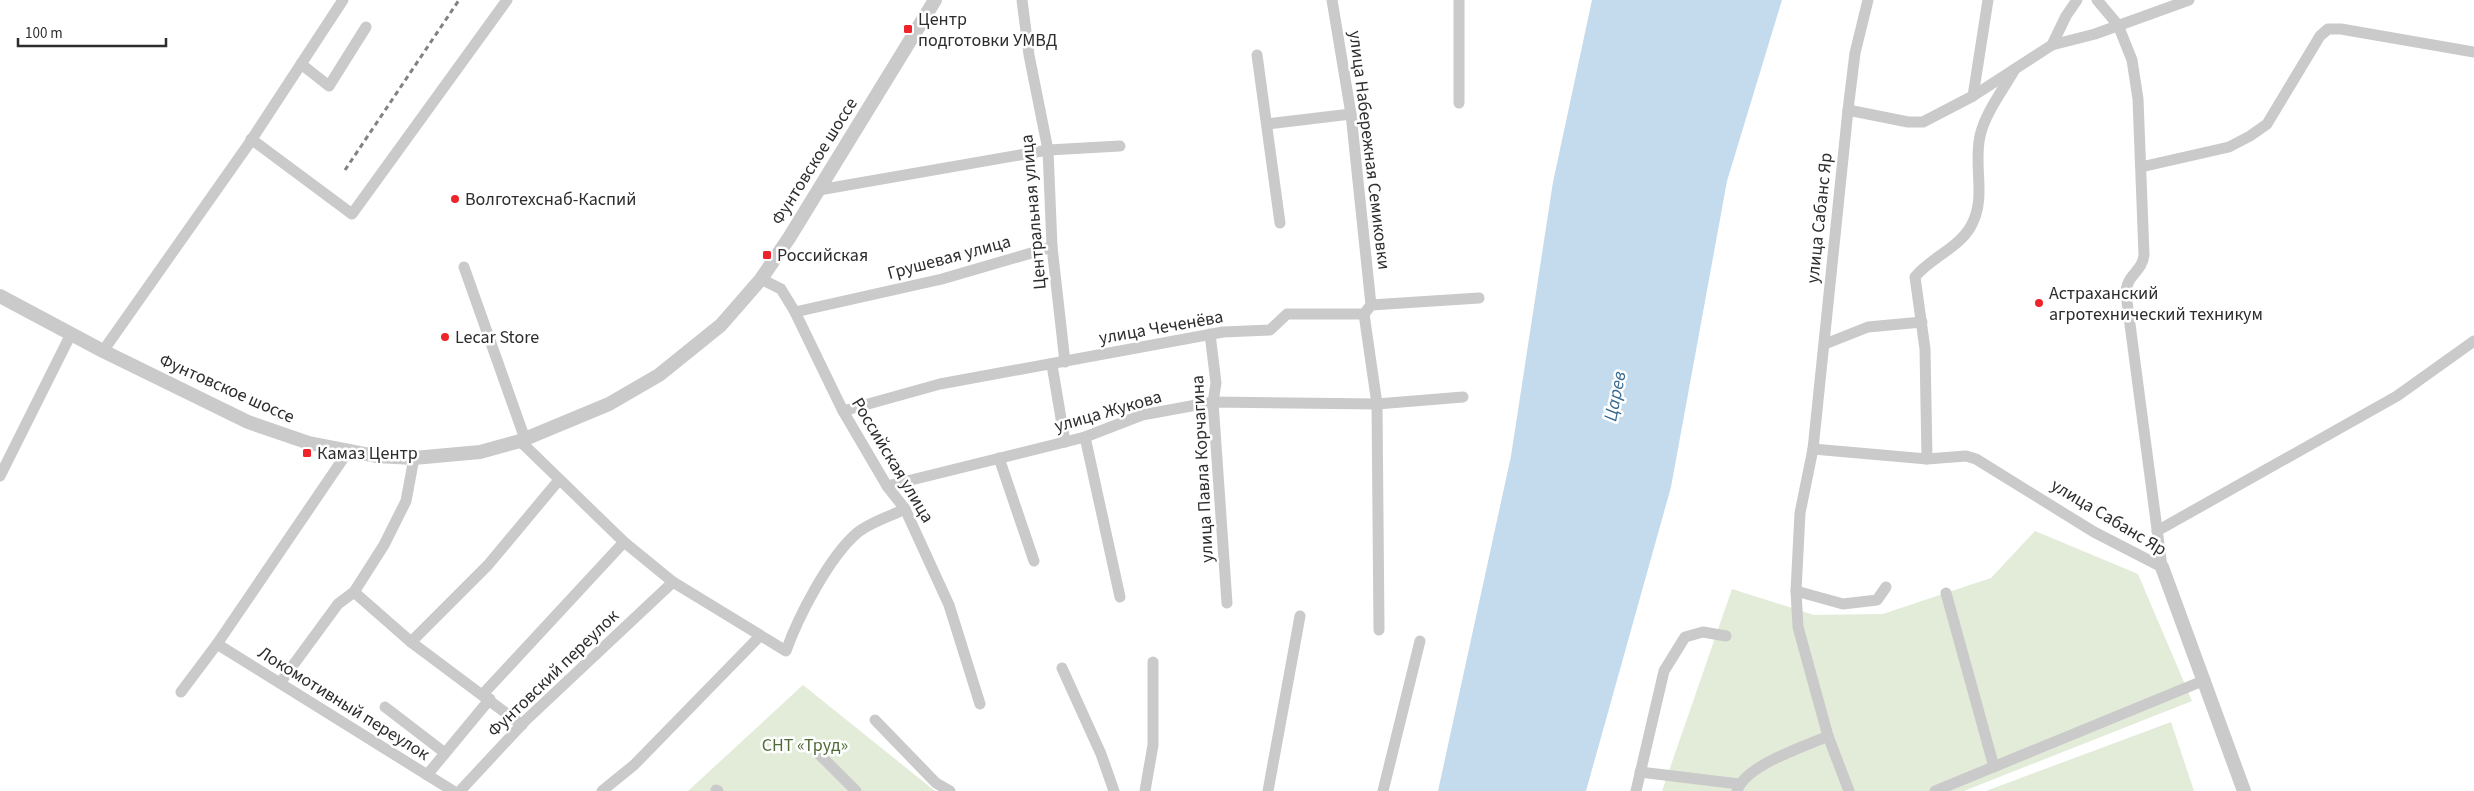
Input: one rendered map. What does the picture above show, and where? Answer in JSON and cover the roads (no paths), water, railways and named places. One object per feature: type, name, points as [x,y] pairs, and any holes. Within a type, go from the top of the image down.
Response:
[{"type":"street","points":[[103,351],[251,139],[344,0]]},
{"type":"street","points":[[251,139],[352,214],[507,0]]},
{"type":"street","name":"Фунтовское шоссе","points":[[0,296],[103,351],[248,422],[309,443],[376,456],[414,458],[480,452],[523,440],[609,404],[659,375],[720,325],[761,279],[819,190],[935,0]]},
{"type":"street","name":"Центральная улица","points":[[1022,0],[1029,54],[1048,150],[1052,247],[1065,362]]},
{"type":"street","name":"улица Набережная Семиковки","points":[[1332,0],[1351,114],[1371,304]]},
{"type":"street","points":[[1459,0],[1459,103]]},
{"type":"street","name":"улица Сабанс Яр","points":[[1849,791],[1828,736],[1798,627],[1796,591],[1800,513],[1813,449],[1848,110],[1855,53],[1868,0]]},
{"type":"street","points":[[1974,96],[1988,0]]},
{"type":"street","points":[[2052,45],[2066,16],[2077,0]]},
{"type":"street","points":[[2097,0],[2118,26],[2132,60],[2138,99],[2143,264],[2126,284],[2126,294],[2162,567]]},
{"type":"street","points":[[1848,110],[1908,122],[1923,122],[1974,96],[2052,45],[2118,26],[2189,0]]},
{"type":"street","points":[[301,64],[329,86],[366,27]]},
{"type":"street","points":[[2141,167],[2229,147],[2267,124],[2320,36],[2328,29],[2341,28],[2474,52]]},
{"type":"street","points":[[1257,55],[1280,223]]},
{"type":"street","points":[[1927,458],[1925,349],[1915,277],[1920,270],[1962,238],[1970,228],[1977,212],[1980,195],[1978,147],[1982,126],[2015,69]]},
{"type":"street","points":[[1267,124],[1351,114]]},
{"type":"street","points":[[819,190],[1048,150],[1120,146]]},
{"type":"street","name":"Грушевая улица","points":[[795,312],[942,279],[1052,247]]},
{"type":"street","points":[[464,267],[523,440],[559,480],[624,542],[673,582],[759,637],[786,651],[796,623],[830,565],[858,532],[906,509]]},
{"type":"street","name":"Российская улица","points":[[761,279],[781,289],[795,312],[842,411],[886,486],[906,509],[949,605],[980,704]]},
{"type":"street","points":[[1379,630],[1377,404],[1364,314],[1371,304],[1479,298]]},
{"type":"street","name":"улица Чеченёва","points":[[842,411],[940,384],[1052,365],[1210,334],[1270,330],[1287,314],[1364,314]]},
{"type":"street","points":[[1825,344],[1868,327],[1922,322]]},
{"type":"street","points":[[0,476],[71,334]]},
{"type":"street","name":"улица Павла Корчагина","points":[[1210,334],[1216,383],[1213,402],[1227,603]]},
{"type":"street","points":[[2157,531],[2397,396],[2474,341]]},
{"type":"street","points":[[1052,365],[1065,442]]},
{"type":"street","name":"улица Жукова","points":[[886,486],[1085,437],[1142,415],[1213,402],[1377,404],[1463,397]]},
{"type":"street","points":[[1085,437],[1120,597]]},
{"type":"street","name":"улица Сабанс Яр","points":[[1813,449],[1927,458],[1966,456],[1984,463],[2094,532],[2162,567],[2205,680],[2244,791]]},
{"type":"street","points":[[181,692],[217,644],[349,450]]},
{"type":"street","points":[[280,683],[338,604],[354,592],[384,544],[406,501],[414,458]]},
{"type":"street","points":[[999,458],[1034,561]]},
{"type":"street","points":[[411,642],[488,565],[559,480]]},
{"type":"street","points":[[427,775],[486,697],[624,542]]},
{"type":"street","name":"Фунтовский переулок","points":[[460,791],[522,725],[673,582]]},
{"type":"street","points":[[1796,591],[1843,604],[1877,600],[1886,587]]},
{"type":"street","points":[[354,592],[411,642],[522,725]]},
{"type":"street","points":[[1946,593],[1994,768]]},
{"type":"street","points":[[1268,791],[1300,616]]},
{"type":"street","points":[[1636,791],[1664,671],[1685,637],[1704,632],[1726,636]]},
{"type":"street","points":[[602,791],[634,765],[759,637]]},
{"type":"street","points":[[1383,791],[1420,641]]},
{"type":"street","name":"Локомотивный переулок","points":[[217,644],[453,791]]},
{"type":"street","points":[[1145,791],[1154,745],[1153,662]]},
{"type":"street","points":[[1062,668],[1101,754],[1114,791]]},
{"type":"street","points":[[1934,791],[2205,680]]},
{"type":"street","points":[[384,707],[445,753]]},
{"type":"street","points":[[875,720],[936,783],[950,791]]},
{"type":"street","points":[[1640,772],[1738,788],[1745,776],[1759,767],[1828,736]]},
{"type":"street","points":[[814,749],[856,791]]},
{"type":"water","name":"Царев","points":[[1592,0],[1782,0],[1727,181],[1671,487],[1586,791],[1438,791],[1511,456],[1553,182]]},
{"type":"railway","points":[[345,170],[459,0]]},
{"type":"place","name":"Центр подготовки УМВД","points":[[908,29]]},
{"type":"place","name":"Волготехснаб-Каспий","points":[[455,199]]},
{"type":"place","name":"Российская","points":[[767,255]]},
{"type":"place","name":"Астраханский агротехнический техникум","points":[[2039,303]]},
{"type":"place","name":"Lecar Store","points":[[445,337]]},
{"type":"place","name":"Камаз Центр","points":[[307,453]]},
{"type":"park label","name":"СНТ «Труд»","points":[[805,745]]}]
